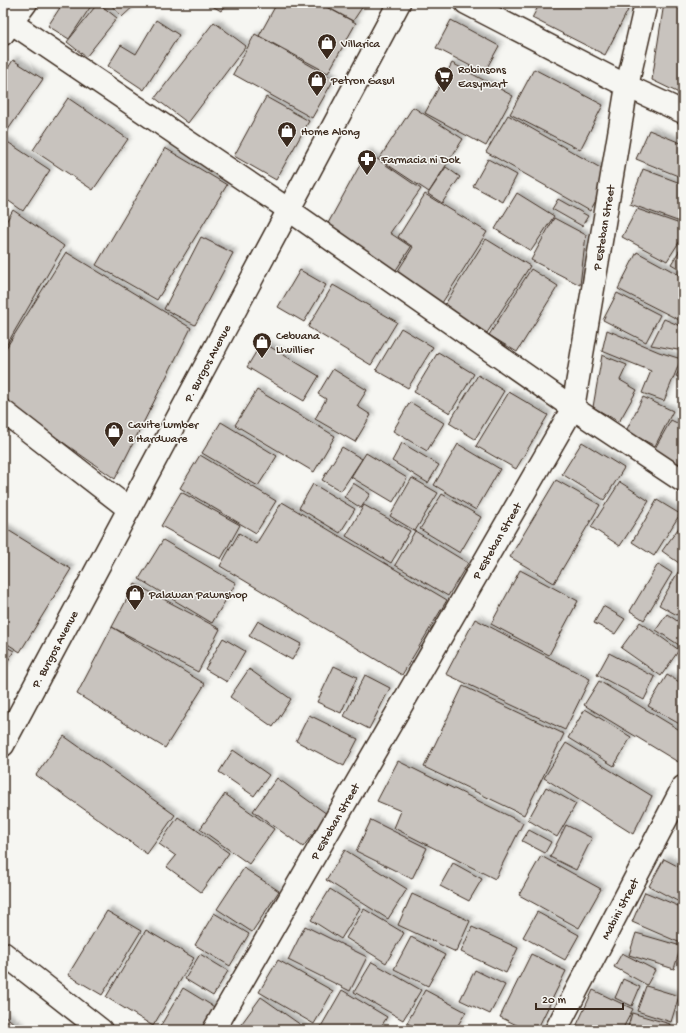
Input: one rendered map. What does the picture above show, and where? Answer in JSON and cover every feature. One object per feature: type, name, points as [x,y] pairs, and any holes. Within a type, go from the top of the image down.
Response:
[{"type":"street","points":[[26,3],[6,24],[289,210],[573,408],[683,481]]},
{"type":"street","name":"P. Burgos Avenue","points":[[3,745],[399,3]]},
{"type":"street","points":[[466,3],[627,86],[683,112]]},
{"type":"street","name":"P Esteban Street","points":[[214,1030],[573,408],[627,86],[646,3]]},
{"type":"street","points":[[3,411],[129,509]]},
{"type":"street","name":"Mabini Street","points":[[556,1030],[683,787]]},
{"type":"street","points":[[3,953],[101,1030]]},
{"type":"building","points":[[63,3],[93,3],[69,39],[48,26]]},
{"type":"building","points":[[98,3],[117,18],[86,57],[67,42]]},
{"type":"building","points":[[109,3],[137,3],[122,17]]},
{"type":"building","points":[[207,3],[226,3],[221,11]]},
{"type":"building","points":[[277,3],[319,3],[356,23],[328,73],[259,36]]},
{"type":"building","points":[[320,3],[365,3],[353,21]]},
{"type":"building","points":[[540,3],[615,3],[628,10],[605,55],[532,18]]},
{"type":"building","points":[[664,3],[673,3],[683,7],[683,95],[652,80]]},
{"type":"building","points":[[156,20],[179,35],[144,90],[108,66],[121,45],[136,54]]},
{"type":"building","points":[[451,20],[499,46],[484,73],[436,48]]},
{"type":"building","points":[[214,22],[246,46],[188,123],[155,98]]},
{"type":"building","points":[[255,34],[334,79],[312,118],[233,74]]},
{"type":"building","points":[[13,60],[43,79],[3,137],[3,76]]},
{"type":"building","points":[[452,63],[513,96],[486,146],[425,113]]},
{"type":"building","points":[[534,69],[603,105],[580,150],[510,114]]},
{"type":"building","points":[[266,97],[309,121],[276,180],[234,156]]},
{"type":"building","points":[[68,98],[128,139],[93,190],[33,150]]},
{"type":"building","points":[[413,107],[463,139],[429,192],[379,159]]},
{"type":"building","points":[[508,115],[611,174],[590,211],[486,152]]},
{"type":"building","points":[[649,130],[683,144],[683,178],[636,159]]},
{"type":"building","points":[[3,139],[50,170],[23,211],[3,197]]},
{"type":"building","points":[[165,148],[227,185],[157,300],[96,265]]},
{"type":"building","points":[[367,152],[421,189],[390,233],[411,247],[394,273],[326,227]]},
{"type":"building","points":[[488,159],[517,175],[503,202],[473,186]]},
{"type":"building","points":[[446,167],[460,177],[442,203],[428,194]]},
{"type":"building","points":[[643,169],[683,184],[683,223],[630,204]]},
{"type":"building","points":[[517,193],[554,216],[531,251],[495,229]]},
{"type":"building","points":[[425,194],[487,232],[442,303],[396,274],[413,247],[398,237]]},
{"type":"building","points":[[558,199],[588,216],[582,226],[552,209]]},
{"type":"building","points":[[637,209],[683,225],[683,236],[667,261],[622,237]]},
{"type":"building","points":[[13,210],[64,246],[3,351],[3,227]]},
{"type":"building","points":[[554,218],[586,235],[580,285],[531,260]]},
{"type":"building","points":[[201,237],[233,253],[195,325],[164,309]]},
{"type":"building","points":[[486,239],[530,266],[487,333],[444,306]]},
{"type":"building","points":[[683,245],[683,271],[671,264]]},
{"type":"building","points":[[66,252],[191,328],[115,479],[3,400],[3,353]]},
{"type":"building","points":[[637,252],[683,277],[683,322],[618,289]]},
{"type":"building","points":[[531,269],[558,286],[517,352],[489,335]]},
{"type":"building","points":[[300,270],[326,285],[304,322],[278,307]]},
{"type":"building","points":[[333,285],[397,322],[371,365],[308,327]]},
{"type":"building","points":[[617,293],[660,315],[646,342],[603,320]]},
{"type":"building","points":[[664,319],[683,327],[683,351],[651,345]]},
{"type":"building","points":[[401,328],[433,347],[408,388],[376,370]]},
{"type":"building","points":[[607,330],[659,352],[681,359],[664,401],[642,393],[651,371],[602,351]]},
{"type":"building","points":[[262,342],[319,376],[304,401],[247,367]]},
{"type":"building","points":[[438,352],[474,374],[450,413],[414,392]]},
{"type":"building","points":[[602,355],[627,365],[620,380],[637,390],[619,422],[593,407]]},
{"type":"building","points":[[683,364],[683,380],[676,376]]},
{"type":"building","points":[[333,369],[367,390],[357,406],[371,415],[355,442],[315,419],[326,399],[318,394]]},
{"type":"building","points":[[478,375],[504,391],[475,439],[449,423]]},
{"type":"building","points":[[257,390],[335,436],[314,472],[235,425]]},
{"type":"building","points":[[509,392],[548,415],[516,469],[476,446]]},
{"type":"building","points":[[643,397],[673,411],[655,446],[626,431]]},
{"type":"building","points":[[410,402],[444,423],[427,451],[393,431]]},
{"type":"building","points":[[671,420],[683,426],[683,466],[654,450]]},
{"type":"building","points":[[221,422],[277,456],[258,486],[202,453]]},
{"type":"building","points":[[582,442],[624,468],[604,500],[562,474]]},
{"type":"building","points":[[402,443],[439,465],[428,483],[392,461]]},
{"type":"building","points":[[458,444],[500,469],[476,510],[434,485]]},
{"type":"building","points":[[342,447],[362,459],[341,491],[322,480]]},
{"type":"building","points":[[366,453],[407,478],[393,502],[351,477]]},
{"type":"building","points":[[200,455],[276,501],[256,533],[180,488]]},
{"type":"building","points":[[412,478],[438,493],[415,531],[390,516]]},
{"type":"building","points":[[556,480],[600,505],[554,583],[510,557]]},
{"type":"building","points":[[620,482],[649,501],[620,546],[591,527]]},
{"type":"building","points":[[353,483],[370,494],[361,508],[344,497]]},
{"type":"building","points":[[313,484],[355,509],[340,533],[299,508]]},
{"type":"building","points":[[181,492],[240,525],[221,559],[161,526]]},
{"type":"building","points":[[442,494],[481,517],[460,553],[420,529]]},
{"type":"building","points":[[657,500],[680,514],[654,556],[632,542]]},
{"type":"building","points":[[282,502],[447,600],[402,675],[220,566],[239,533],[256,544]]},
{"type":"building","points":[[364,505],[410,531],[391,563],[346,536]]},
{"type":"building","points":[[683,522],[683,566],[662,551]]},
{"type":"building","points":[[3,527],[71,569],[20,652],[3,641]]},
{"type":"building","points":[[415,531],[468,563],[448,596],[395,565]]},
{"type":"building","points":[[163,540],[236,583],[212,623],[139,579]]},
{"type":"building","points":[[658,564],[672,573],[644,620],[630,611]]},
{"type":"building","points":[[520,570],[578,601],[549,655],[491,624]]},
{"type":"building","points":[[678,572],[683,575],[683,605],[677,615],[659,605]]},
{"type":"building","points":[[135,584],[220,629],[198,672],[112,627]]},
{"type":"building","points":[[603,606],[625,619],[615,634],[594,623]]},
{"type":"building","points":[[667,614],[683,625],[682,647],[656,630]]},
{"type":"building","points":[[475,619],[590,679],[565,730],[446,674]]},
{"type":"building","points":[[258,621],[301,644],[292,660],[249,636]]},
{"type":"building","points":[[640,622],[679,650],[661,676],[621,648]]},
{"type":"building","points":[[112,627],[205,684],[165,748],[77,694]]},
{"type":"building","points":[[223,638],[245,651],[227,682],[205,669]]},
{"type":"building","points":[[3,645],[14,651],[3,669]]},
{"type":"building","points":[[609,653],[655,677],[644,700],[597,675]]},
{"type":"building","points":[[334,666],[357,677],[341,713],[317,702]]},
{"type":"building","points":[[249,669],[291,699],[273,727],[230,697]]},
{"type":"building","points":[[365,675],[390,688],[369,729],[344,716]]},
{"type":"building","points":[[667,675],[683,684],[683,726],[648,706]]},
{"type":"building","points":[[599,681],[683,732],[683,755],[678,762],[584,705]]},
{"type":"building","points":[[463,686],[564,734],[524,815],[424,767]]},
{"type":"building","points":[[585,709],[631,737],[614,766],[568,738]]},
{"type":"building","points":[[309,715],[358,739],[344,766],[296,741]]},
{"type":"building","points":[[64,736],[175,815],[147,854],[36,775]]},
{"type":"building","points":[[566,743],[652,796],[633,834],[544,778]]},
{"type":"building","points":[[233,750],[269,775],[254,796],[219,772]]},
{"type":"building","points":[[398,761],[523,823],[495,879],[394,828],[401,811],[377,801]]},
{"type":"building","points":[[277,778],[327,814],[303,847],[253,811]]},
{"type":"building","points":[[546,787],[576,804],[557,837],[528,820]]},
{"type":"building","points":[[225,794],[274,829],[249,864],[200,829]]},
{"type":"building","points":[[178,817],[229,853],[201,892],[167,867],[176,856],[159,844]]},
{"type":"building","points":[[371,820],[427,848],[412,879],[356,851]]},
{"type":"building","points":[[566,825],[592,838],[576,870],[550,857]]},
{"type":"building","points":[[529,830],[551,842],[545,853],[522,841]]},
{"type":"building","points":[[345,850],[407,889],[388,919],[326,880]]},
{"type":"building","points":[[541,856],[601,889],[579,928],[519,895]]},
{"type":"building","points":[[664,859],[683,869],[683,904],[649,886]]},
{"type":"building","points":[[453,863],[482,879],[469,901],[440,886]]},
{"type":"building","points":[[244,868],[279,891],[252,932],[217,909]]},
{"type":"building","points":[[330,889],[360,908],[341,939],[311,920]]},
{"type":"building","points":[[645,892],[683,908],[683,944],[632,922]]},
{"type":"building","points":[[412,894],[470,921],[456,952],[398,925]]},
{"type":"building","points":[[364,909],[404,933],[386,963],[346,938]]},
{"type":"building","points":[[107,911],[141,931],[102,995],[68,975]]},
{"type":"building","points":[[537,912],[579,935],[565,960],[523,937]]},
{"type":"building","points":[[214,913],[249,934],[230,966],[195,945]]},
{"type":"building","points":[[305,926],[367,957],[350,991],[288,960]]},
{"type":"building","points":[[472,927],[518,948],[506,973],[461,952]]},
{"type":"building","points":[[146,930],[194,958],[153,1026],[106,997]]},
{"type":"building","points":[[636,933],[681,946],[674,969],[629,955]]},
{"type":"building","points":[[411,937],[445,955],[428,986],[394,969]]},
{"type":"building","points":[[622,953],[655,970],[647,985],[614,967]]},
{"type":"building","points":[[200,954],[228,971],[213,996],[185,979]]},
{"type":"building","points":[[531,954],[566,971],[537,1030],[527,1030],[500,1017]]},
{"type":"building","points":[[278,960],[333,991],[314,1024],[259,992]]},
{"type":"building","points":[[372,962],[421,990],[403,1020],[354,992]]},
{"type":"building","points":[[475,970],[505,985],[490,1014],[460,1000]]},
{"type":"building","points":[[623,979],[640,987],[632,1006],[615,998]]},
{"type":"building","points":[[646,986],[679,996],[671,1022],[637,1011]]},
{"type":"building","points":[[183,988],[216,1008],[203,1030],[158,1030]]},
{"type":"building","points":[[342,990],[387,1017],[379,1030],[319,1030]]},
{"type":"building","points":[[425,990],[466,1012],[455,1030],[420,1030],[407,1023]]},
{"type":"building","points":[[593,990],[633,1009],[622,1030],[582,1030],[576,1027]]},
{"type":"building","points":[[261,997],[308,1030],[237,1030]]},
{"type":"building","points":[[632,1013],[670,1024],[668,1030],[627,1030]]},
{"type":"building","points":[[3,1014],[22,1030],[3,1030]]},
{"type":"place","name":"Villarica","points":[[327,60]]},
{"type":"place","name":"Robinsons Easymart","points":[[444,93]]},
{"type":"place","name":"Petron Gasul","points":[[317,97]]},
{"type":"place","name":"Home Along","points":[[287,148]]},
{"type":"place","name":"Farmacia ni Dok","points":[[367,176]]},
{"type":"place","name":"Cebuana Lhuillier","points":[[262,359]]},
{"type":"place","name":"Cavite Lumber & Hardware","points":[[114,448]]},
{"type":"place","name":"Palawan Pawnshop","points":[[135,611]]}]
